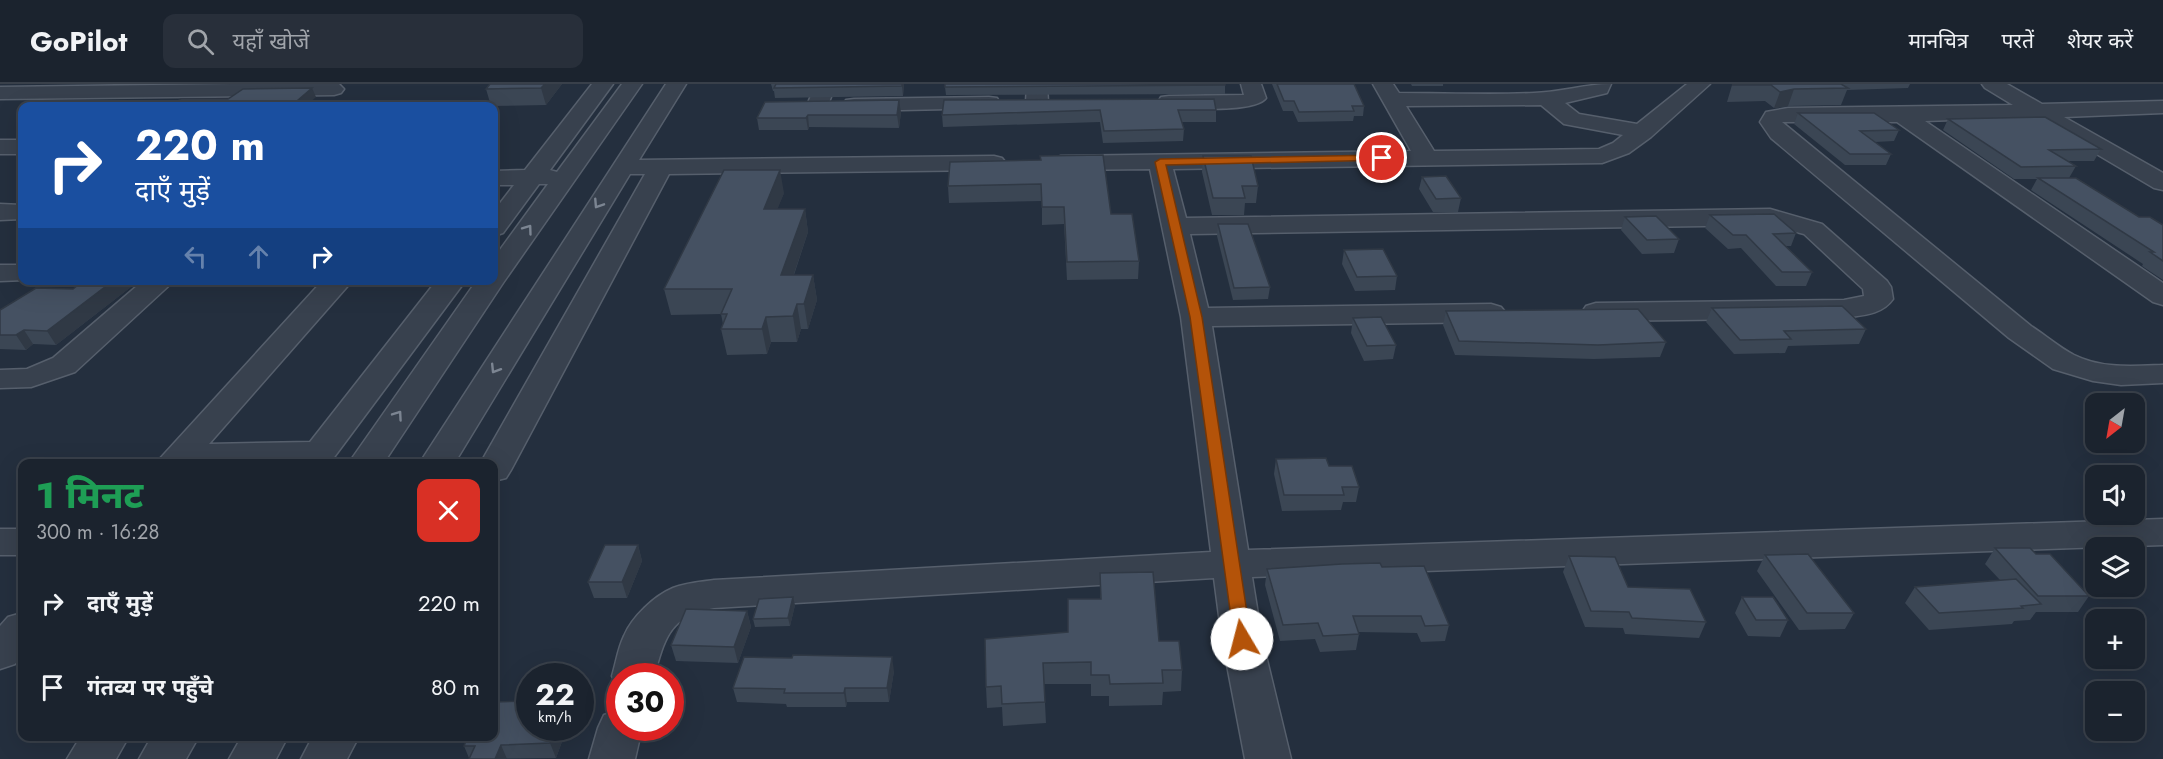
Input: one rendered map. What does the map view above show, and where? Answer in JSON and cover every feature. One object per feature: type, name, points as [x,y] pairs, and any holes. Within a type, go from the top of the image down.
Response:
[{"type":"street","points":[[498,223],[603,84]]},
{"type":"street","points":[[498,271],[632,84]]},
{"type":"street","points":[[439,459],[645,132],[689,84]]},
{"type":"street","points":[[826,84],[808,106],[928,94],[1037,93],[1059,102]]},
{"type":"street","points":[[1147,102],[1246,101],[1255,98],[1251,84]]},
{"type":"street","points":[[1387,92],[1545,98],[1592,94],[1600,89],[1601,84]]},
{"type":"street","points":[[1041,163],[1602,156],[1614,153],[1644,132],[1700,84]]},
{"type":"street","points":[[1992,84],[2163,183]]},
{"type":"street","points":[[0,93],[334,89]]},
{"type":"street","points":[[1387,92],[1426,157]]},
{"type":"street","points":[[1545,98],[1572,119],[1644,132]]},
{"type":"street","points":[[2163,107],[2037,109],[1902,115],[1788,115],[1774,117],[1771,122],[1779,133],[2011,325],[2064,362],[2093,372],[2121,376],[2163,374]]},
{"type":"street","points":[[645,132],[682,115]]},
{"type":"street","points":[[1902,115],[2163,296]]},
{"type":"street","points":[[0,147],[18,147]]},
{"type":"street","points":[[2120,158],[2163,157]]},
{"type":"street","points":[[1160,162],[1196,317],[1242,639],[1268,759]]},
{"type":"street","points":[[622,167],[1018,163]]},
{"type":"street","points":[[498,463],[661,166]]},
{"type":"street","points":[[498,178],[565,177]]},
{"type":"street","points":[[0,212],[18,212]]},
{"type":"street","points":[[1176,226],[1770,218],[1813,229],[1877,287],[1879,298],[1867,306],[1844,309],[1573,312]]},
{"type":"street","points":[[0,273],[18,273]]},
{"type":"street","points":[[0,379],[31,378],[64,365],[155,285]]},
{"type":"street","points":[[176,459],[334,285]]},
{"type":"street","points":[[176,459],[315,458],[448,285]]},
{"type":"street","points":[[368,459],[488,285]]},
{"type":"street","points":[[1196,317],[1514,313]]},
{"type":"street","points":[[637,663],[644,636],[662,615],[685,599],[714,594],[1232,564],[2163,532]]},
{"type":"street","points":[[0,542],[18,542]]},
{"type":"street","points":[[0,653],[18,633]]},
{"type":"street","points":[[90,759],[103,741]]},
{"type":"street","points":[[147,759],[148,741]]},
{"type":"street","points":[[162,759],[174,741]]},
{"type":"street","points":[[252,759],[263,741]]},
{"type":"street","points":[[324,759],[334,741]]},
{"type":"street","points":[[612,759],[617,741]]},
{"type":"building","points":[[490,84],[545,84],[541,88],[486,89]]},
{"type":"building","points":[[776,84],[902,84],[902,86],[774,88]]},
{"type":"building","points":[[945,84],[1225,84],[1225,85],[945,87]]},
{"type":"building","points":[[1277,84],[1354,84],[1364,106],[1352,106],[1354,111],[1299,112],[1294,101],[1284,101]]},
{"type":"building","points":[[1841,84],[1848,88],[1794,89],[1780,92],[1771,85],[1732,85]]},
{"type":"building","points":[[312,88],[296,102],[176,102],[181,99],[228,99],[243,89]]},
{"type":"building","points":[[1214,99],[1216,110],[1178,110],[1184,129],[1104,131],[1100,110],[942,115],[944,100]]},
{"type":"building","points":[[899,100],[897,115],[808,115],[806,118],[757,118],[765,102]]},
{"type":"building","points":[[1798,113],[1874,113],[1899,130],[1860,131],[1891,154],[1850,154]]},
{"type":"building","points":[[2045,117],[2101,149],[2049,150],[2076,166],[2021,167],[1948,119]]},
{"type":"building","points":[[1103,155],[1111,214],[1132,214],[1139,261],[1067,262],[1064,207],[1042,207],[1041,184],[948,186],[950,162],[1041,160],[1040,156]]},
{"type":"building","points":[[1203,156],[1251,156],[1258,186],[1242,186],[1245,198],[1213,198]]},
{"type":"building","points":[[724,170],[780,170],[764,209],[805,209],[781,275],[813,275],[804,304],[797,304],[793,316],[766,317],[762,329],[721,329],[727,314],[721,314],[732,289],[664,289]]},
{"type":"building","points":[[1446,176],[1461,198],[1436,199],[1422,177]]},
{"type":"building","points":[[2038,178],[2076,178],[2139,217],[2150,217],[2163,225],[2163,261],[2150,252],[2154,252]]},
{"type":"building","points":[[1774,214],[1796,233],[1773,234],[1812,272],[1782,272],[1746,235],[1733,235],[1710,215]]},
{"type":"building","points":[[1656,216],[1679,239],[1647,240],[1625,217]]},
{"type":"building","points":[[1218,224],[1248,224],[1270,287],[1234,288]]},
{"type":"building","points":[[1383,249],[1397,276],[1357,277],[1344,250]]},
{"type":"building","points":[[78,285],[107,285],[47,331],[24,330],[16,335],[0,335],[0,310],[36,288],[73,289]]},
{"type":"building","points":[[1842,306],[1866,329],[1784,331],[1791,339],[1740,340],[1712,308]]},
{"type":"building","points":[[1638,309],[1666,342],[1598,345],[1459,341],[1446,311]]},
{"type":"building","points":[[1381,317],[1396,345],[1367,346],[1353,318]]},
{"type":"building","points":[[1326,458],[1329,466],[1352,466],[1359,487],[1342,487],[1344,495],[1284,495],[1276,459]]},
{"type":"building","points":[[605,545],[638,545],[622,582],[588,582]]},
{"type":"building","points":[[1995,548],[2030,548],[2036,554],[2050,554],[2085,592],[2085,596],[2038,596]]},
{"type":"building","points":[[1808,554],[1854,613],[1807,613],[1765,555]]},
{"type":"building","points":[[1569,556],[1615,557],[1628,587],[1690,589],[1706,622],[1632,618],[1629,612],[1591,611]]},
{"type":"building","points":[[1380,563],[1382,567],[1424,566],[1449,625],[1425,626],[1421,616],[1353,616],[1359,634],[1323,636],[1318,623],[1283,625],[1267,569]]},
{"type":"building","points":[[1153,572],[1159,641],[1179,641],[1182,670],[1162,670],[1163,683],[1110,684],[1109,675],[1091,675],[1091,662],[1043,663],[1045,702],[1002,704],[1001,686],[986,687],[985,639],[1068,632],[1068,599],[1101,599],[1100,573]]},
{"type":"building","points":[[2016,579],[2041,604],[2021,606],[2023,608],[1939,613],[1915,587]]},
{"type":"building","points":[[793,597],[788,618],[753,619],[759,599]]},
{"type":"building","points":[[1742,597],[1773,597],[1788,620],[1756,620]]},
{"type":"building","points":[[686,609],[747,611],[734,647],[671,645]]},
{"type":"building","points":[[793,655],[892,657],[887,688],[845,688],[844,693],[784,693],[785,689],[733,688],[744,657],[792,658]]},
{"type":"building","points":[[516,701],[516,741],[551,741],[550,743],[501,745],[495,759],[469,759],[475,746],[464,746],[466,741],[498,741],[498,702]]},
{"type":"route","points":[[1242,639],[1196,317],[1160,162],[1382,158]]}]
